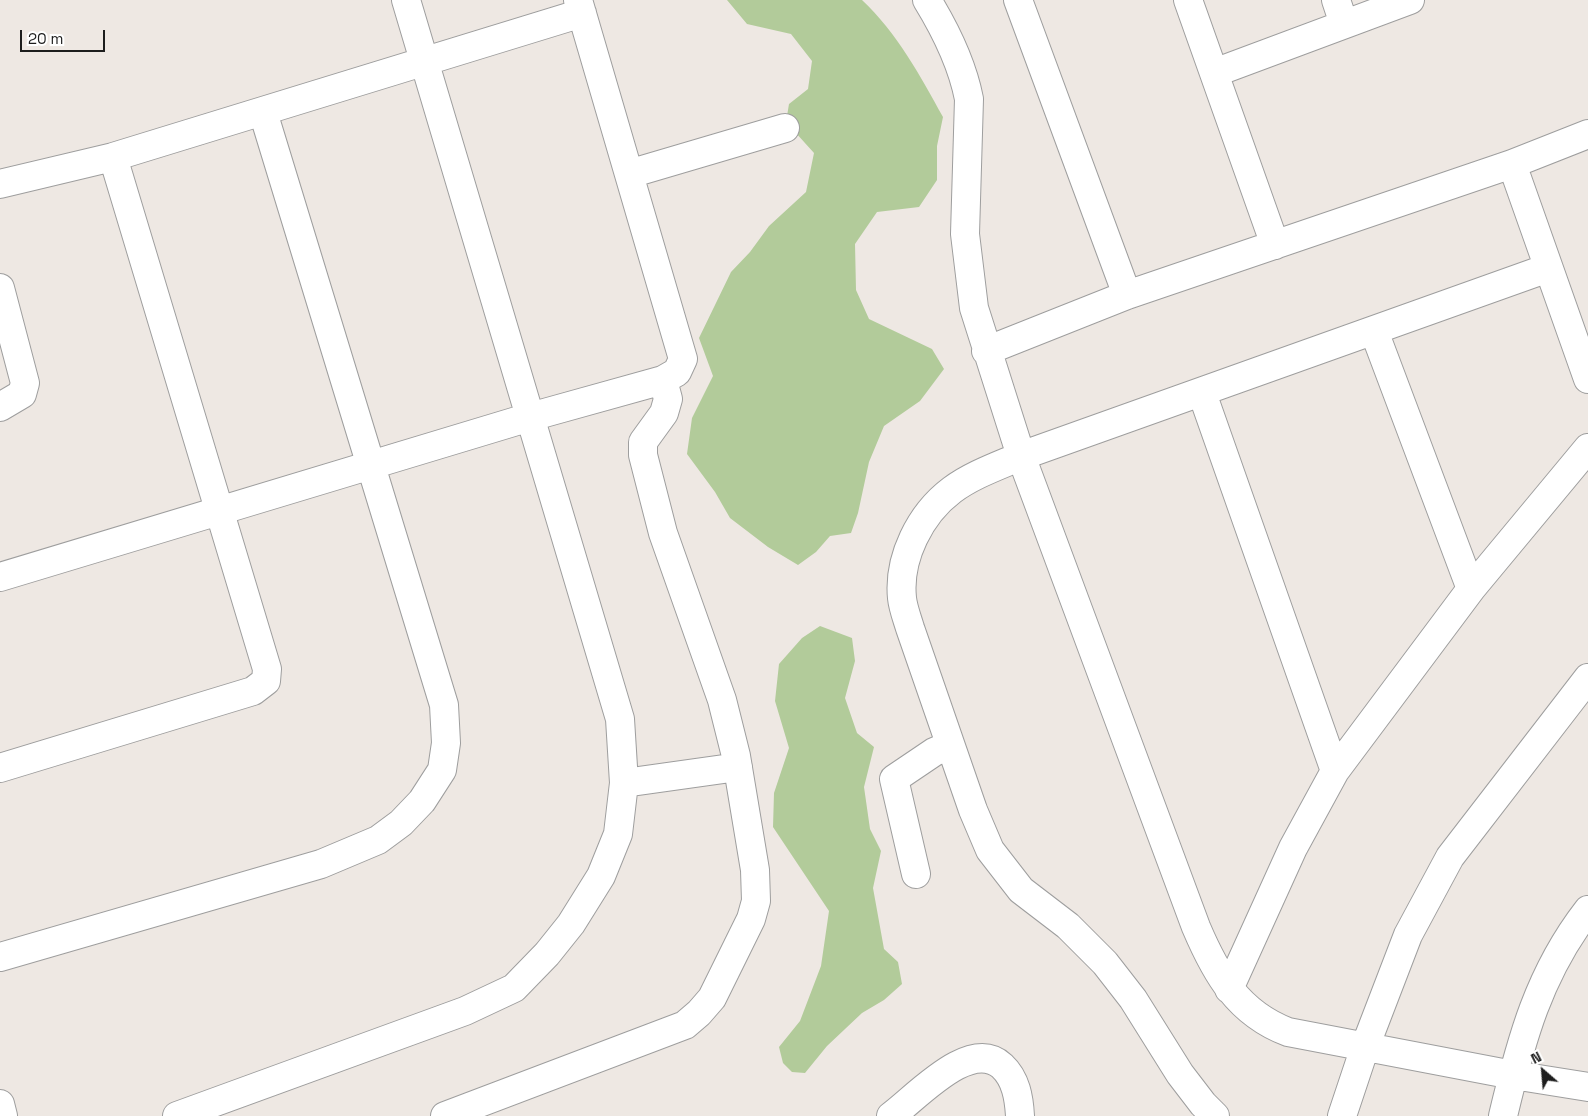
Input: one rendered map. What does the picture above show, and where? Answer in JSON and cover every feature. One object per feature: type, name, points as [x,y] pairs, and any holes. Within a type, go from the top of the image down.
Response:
[{"type":"street","points":[[177,1116],[465,1012],[521,994],[547,954],[572,924],[601,876],[618,834],[624,783],[620,719],[406,0]]},
{"type":"street","points":[[927,0],[952,44],[965,78],[969,99],[965,234],[974,308],[986,351],[1021,456],[1196,927],[1211,962],[1229,989],[1256,1016],[1270,1025],[1288,1032],[1513,1075],[1588,1086]]},
{"type":"street","points":[[1018,0],[1126,295]]},
{"type":"street","points":[[1188,0],[1275,245]]},
{"type":"street","points":[[1214,72],[1340,12],[1410,0]]},
{"type":"street","points":[[0,184],[113,156],[263,112],[424,60],[580,6],[683,359],[677,372],[663,380],[0,577]]},
{"type":"street","points":[[0,957],[321,864],[378,840],[401,823],[422,801],[442,770],[446,743],[444,705],[263,112]]},
{"type":"street","points":[[629,174],[785,128]]},
{"type":"street","points":[[986,351],[1126,295],[1512,164],[1588,134]]},
{"type":"street","points":[[0,768],[253,691],[266,681],[267,669],[221,511],[113,156]]},
{"type":"street","points":[[1512,164],[1588,379]]},
{"type":"street","points":[[1215,1116],[1202,1104],[1180,1074],[1133,999],[1105,963],[1068,926],[1021,890],[990,850],[973,810],[950,745],[910,628],[902,598],[902,572],[916,533],[928,513],[940,500],[973,477],[1021,456],[1548,268]]},
{"type":"street","points":[[0,288],[26,383],[22,394],[0,407]]},
{"type":"street","points":[[1374,331],[1471,589]]},
{"type":"street","points":[[444,1116],[685,1025],[712,998],[751,919],[756,901],[755,870],[738,767],[722,700],[663,534],[643,455],[643,442],[664,414],[668,399],[663,380]]},
{"type":"street","points":[[1202,393],[1335,771]]},
{"type":"street","points":[[1229,989],[1293,848],[1335,771],[1471,589],[1588,448]]},
{"type":"street","points":[[1342,1116],[1365,1047],[1408,935],[1450,857],[1588,678]]},
{"type":"street","points":[[916,874],[894,778],[934,752],[950,745]]},
{"type":"street","points":[[624,783],[738,767]]},
{"type":"street","points":[[1503,1116],[1525,1027],[1538,993],[1572,932],[1588,910]]},
{"type":"street","points":[[891,1116],[965,1060],[985,1057],[995,1061],[1010,1076],[1019,1102],[1020,1116]]},
{"type":"street","points":[[0,1104],[3,1116]]},
{"type":"green space","points":[[727,0],[862,0],[897,40],[943,117],[937,146],[937,180],[919,207],[877,212],[855,244],[856,290],[869,319],[932,349],[944,369],[920,401],[884,426],[869,462],[858,513],[851,533],[830,536],[816,552],[798,565],[768,547],[730,518],[715,492],[687,454],[692,418],[713,376],[699,338],[731,272],[750,252],[769,226],[806,192],[814,153],[786,122],[789,104],[808,89],[812,61],[791,34],[747,24]]},
{"type":"green space","points":[[820,626],[852,638],[855,661],[845,698],[857,733],[874,747],[864,787],[870,829],[881,851],[873,888],[884,949],[898,962],[902,984],[884,1000],[862,1013],[827,1046],[805,1073],[792,1072],[783,1063],[779,1047],[800,1021],[821,966],[829,911],[773,827],[774,793],[789,748],[775,701],[779,664],[802,638]]}]
